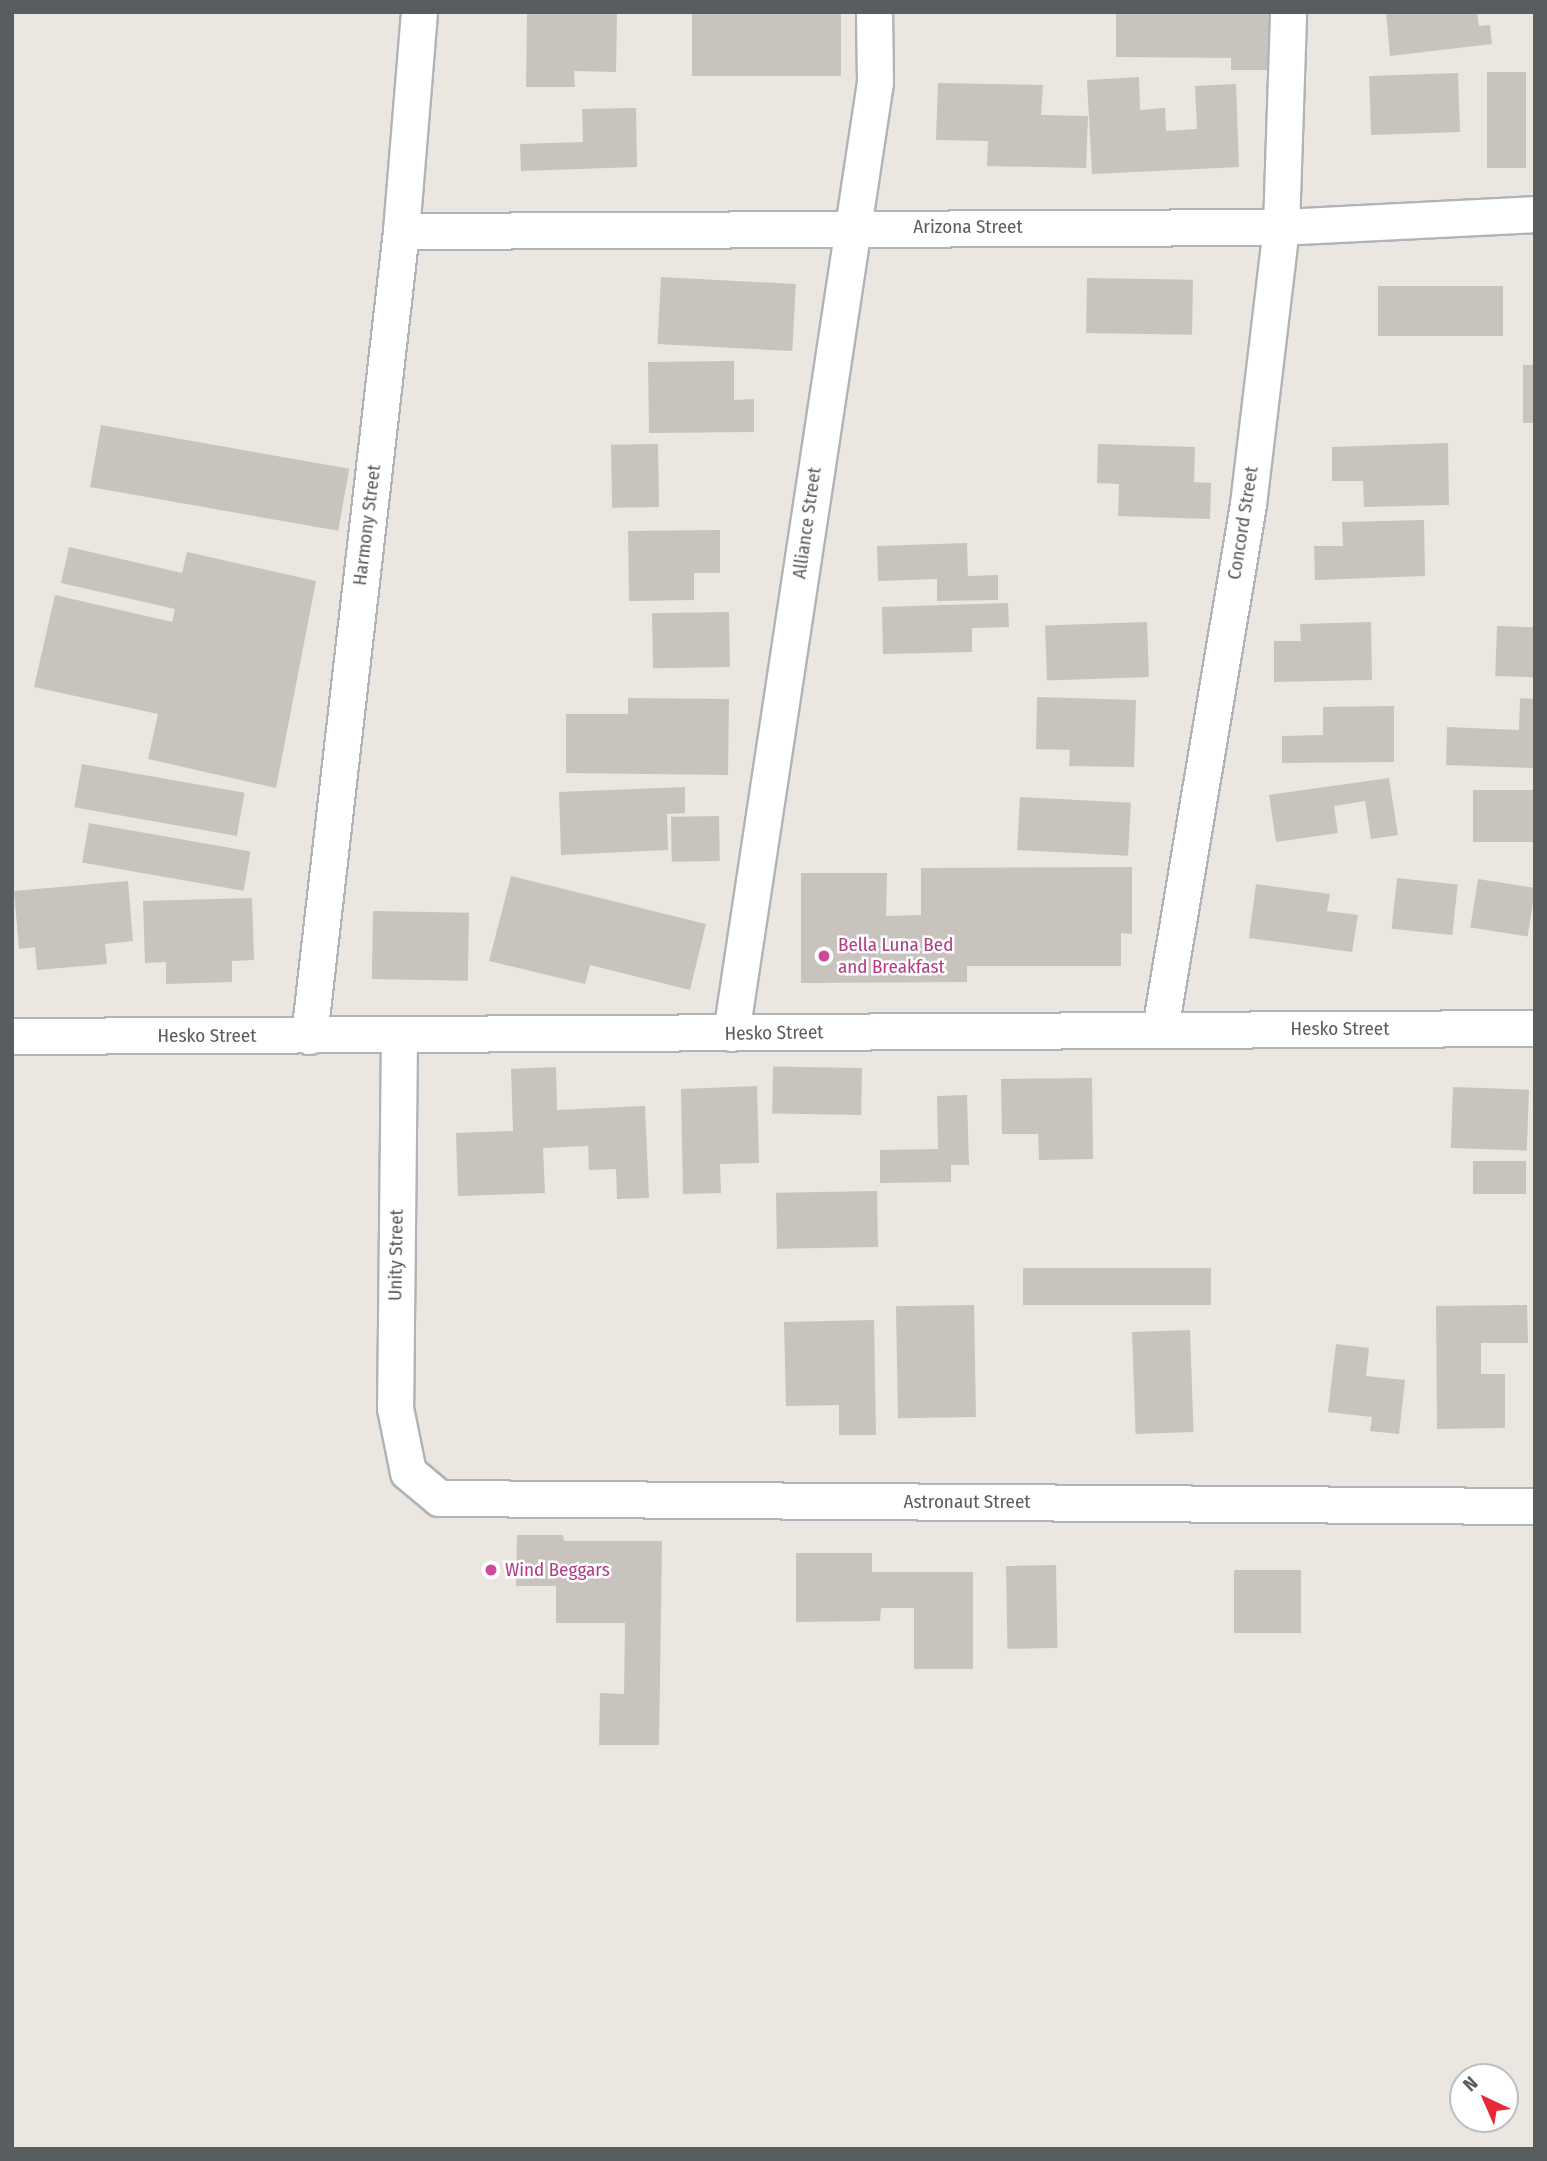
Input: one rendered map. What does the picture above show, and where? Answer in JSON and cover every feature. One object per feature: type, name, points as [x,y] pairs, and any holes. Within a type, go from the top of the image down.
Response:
[{"type":"street","name":"Harmony Street","points":[[309,1036],[401,230],[419,12]]},
{"type":"street","name":"Alliance Street","points":[[731,1033],[875,82],[874,12]]},
{"type":"street","name":"Concord Street","points":[[1160,1029],[1248,503],[1281,227],[1288,12]]},
{"type":"street","name":"Arizona Street","points":[[401,230],[1281,227],[1535,214]]},
{"type":"street","name":"Hesko Street","points":[[12,1036],[1535,1028]]},
{"type":"street","name":"Unity Street","points":[[399,1036],[395,1408],[408,1472]]},
{"type":"street","name":"Astronaut Street","points":[[408,1472],[439,1499],[1535,1506]]},
{"type":"building","points":[[692,12],[841,12],[841,76],[692,76]]},
{"type":"building","points":[[1116,12],[1284,12],[1284,70],[1231,70],[1231,58],[1116,57]]},
{"type":"building","points":[[1386,12],[1477,12],[1479,26],[1490,25],[1492,44],[1390,56]]},
{"type":"building","points":[[527,13],[617,13],[616,72],[574,71],[575,87],[526,87]]},
{"type":"building","points":[[1487,72],[1526,72],[1526,168],[1487,168]]},
{"type":"building","points":[[1458,73],[1460,132],[1371,135],[1369,76]]},
{"type":"building","points":[[1139,77],[1140,110],[1165,108],[1166,131],[1197,129],[1195,86],[1236,84],[1239,167],[1092,174],[1087,80]]},
{"type":"building","points":[[938,83],[1043,85],[1041,115],[1088,116],[1086,168],[987,166],[988,141],[936,140]]},
{"type":"building","points":[[636,108],[637,167],[521,171],[520,144],[583,142],[582,109]]},
{"type":"building","points":[[661,277],[796,284],[792,351],[657,344]]},
{"type":"building","points":[[1087,278],[1193,280],[1192,335],[1086,333]]},
{"type":"building","points":[[1378,286],[1503,286],[1503,336],[1378,336]]},
{"type":"building","points":[[734,361],[734,400],[754,399],[754,432],[649,433],[648,362]]},
{"type":"building","points":[[1523,365],[1535,365],[1535,423],[1523,423]]},
{"type":"building","points":[[101,425],[349,469],[338,531],[90,487]]},
{"type":"building","points":[[1448,443],[1449,505],[1364,507],[1363,481],[1332,481],[1332,447]]},
{"type":"building","points":[[658,444],[659,507],[612,508],[611,445]]},
{"type":"building","points":[[1098,444],[1195,447],[1194,482],[1211,483],[1210,519],[1118,516],[1119,484],[1097,483]]},
{"type":"building","points":[[1424,520],[1425,576],[1315,580],[1314,546],[1343,546],[1342,522]]},
{"type":"building","points":[[720,530],[720,573],[694,573],[694,600],[629,601],[628,531]]},
{"type":"building","points":[[967,543],[968,576],[998,575],[998,600],[937,601],[937,579],[878,581],[877,546]]},
{"type":"building","points":[[69,547],[182,573],[187,552],[316,581],[276,788],[148,759],[158,714],[34,687],[55,595],[172,622],[175,609],[61,583]]},
{"type":"building","points":[[1008,603],[1009,627],[972,628],[972,652],[883,654],[882,607]]},
{"type":"building","points":[[729,612],[730,667],[653,668],[652,613]]},
{"type":"building","points":[[1147,622],[1149,677],[1047,681],[1045,626]]},
{"type":"building","points":[[1371,622],[1372,680],[1274,682],[1274,641],[1301,641],[1300,624]]},
{"type":"building","points":[[1497,626],[1535,627],[1533,677],[1495,676]]},
{"type":"building","points":[[1037,697],[1136,700],[1134,767],[1069,766],[1070,750],[1036,749]]},
{"type":"building","points":[[628,698],[729,699],[728,775],[566,773],[566,714],[628,714]]},
{"type":"building","points":[[1520,698],[1535,699],[1535,768],[1446,765],[1447,727],[1519,730]]},
{"type":"building","points":[[1394,706],[1394,762],[1282,763],[1282,736],[1323,735],[1323,707]]},
{"type":"building","points":[[82,764],[244,793],[237,836],[74,807]]},
{"type":"building","points":[[1389,778],[1398,835],[1371,839],[1365,801],[1334,806],[1338,833],[1276,842],[1269,795]]},
{"type":"building","points":[[685,787],[685,813],[667,814],[668,850],[561,855],[559,792]]},
{"type":"building","points":[[1473,790],[1535,790],[1535,842],[1473,842]]},
{"type":"building","points":[[1020,797],[1131,803],[1128,856],[1017,850]]},
{"type":"building","points":[[719,816],[720,861],[672,862],[671,817]]},
{"type":"building","points":[[89,823],[251,851],[244,891],[82,862]]},
{"type":"building","points":[[1132,867],[1132,934],[1121,933],[1121,966],[967,966],[967,982],[801,983],[801,873],[887,873],[886,916],[921,915],[921,868]]},
{"type":"building","points":[[511,876],[706,924],[690,990],[590,965],[585,984],[489,961]]},
{"type":"building","points":[[1397,878],[1458,884],[1452,935],[1392,929]]},
{"type":"building","points":[[1478,879],[1535,888],[1528,936],[1470,927]]},
{"type":"building","points":[[128,881],[133,941],[105,944],[107,964],[37,970],[35,947],[19,949],[14,891]]},
{"type":"building","points":[[1256,884],[1330,894],[1327,911],[1358,915],[1352,952],[1249,938]]},
{"type":"building","points":[[252,898],[254,960],[232,961],[232,982],[166,984],[166,962],[145,963],[143,901]]},
{"type":"building","points":[[373,911],[469,913],[468,981],[372,979]]},
{"type":"building","points":[[773,1066],[862,1068],[861,1115],[772,1113]]},
{"type":"building","points":[[556,1067],[557,1110],[645,1106],[649,1198],[617,1199],[616,1169],[589,1170],[588,1146],[543,1148],[545,1193],[458,1196],[456,1133],[513,1131],[511,1069]]},
{"type":"building","points":[[1092,1078],[1093,1159],[1039,1160],[1038,1134],[1002,1134],[1001,1079]]},
{"type":"building","points":[[757,1086],[759,1163],[720,1164],[721,1193],[683,1194],[681,1089]]},
{"type":"building","points":[[1453,1087],[1529,1090],[1527,1151],[1451,1148]]},
{"type":"building","points":[[967,1095],[969,1165],[951,1165],[951,1182],[880,1183],[880,1150],[938,1149],[937,1096]]},
{"type":"building","points":[[1473,1161],[1526,1161],[1526,1194],[1473,1194]]},
{"type":"building","points":[[877,1191],[878,1247],[777,1249],[776,1193]]},
{"type":"building","points":[[1023,1268],[1211,1268],[1211,1305],[1023,1305]]},
{"type":"building","points":[[974,1305],[976,1417],[898,1418],[896,1306]]},
{"type":"building","points":[[1527,1305],[1528,1343],[1481,1343],[1481,1374],[1505,1374],[1505,1428],[1437,1429],[1436,1306]]},
{"type":"building","points":[[874,1320],[876,1435],[839,1435],[839,1405],[786,1406],[784,1322]]},
{"type":"building","points":[[1190,1330],[1194,1432],[1136,1434],[1132,1332]]},
{"type":"building","points":[[1336,1344],[1369,1348],[1366,1376],[1405,1380],[1399,1434],[1370,1431],[1372,1417],[1328,1412]]},
{"type":"building","points":[[517,1535],[563,1535],[564,1541],[662,1541],[659,1745],[599,1745],[600,1693],[624,1694],[625,1623],[556,1623],[556,1586],[516,1586]]},
{"type":"building","points":[[796,1553],[872,1553],[872,1572],[973,1572],[973,1669],[914,1669],[914,1608],[881,1608],[880,1621],[796,1622]]},
{"type":"building","points":[[1056,1565],[1057,1648],[1007,1649],[1006,1566]]},
{"type":"building","points":[[1234,1570],[1301,1570],[1301,1633],[1234,1633]]},
{"type":"place","name":"Bella Luna Bed and Breakfast","points":[[824,956]]},
{"type":"place","name":"Wind Beggars","points":[[491,1570]]}]
